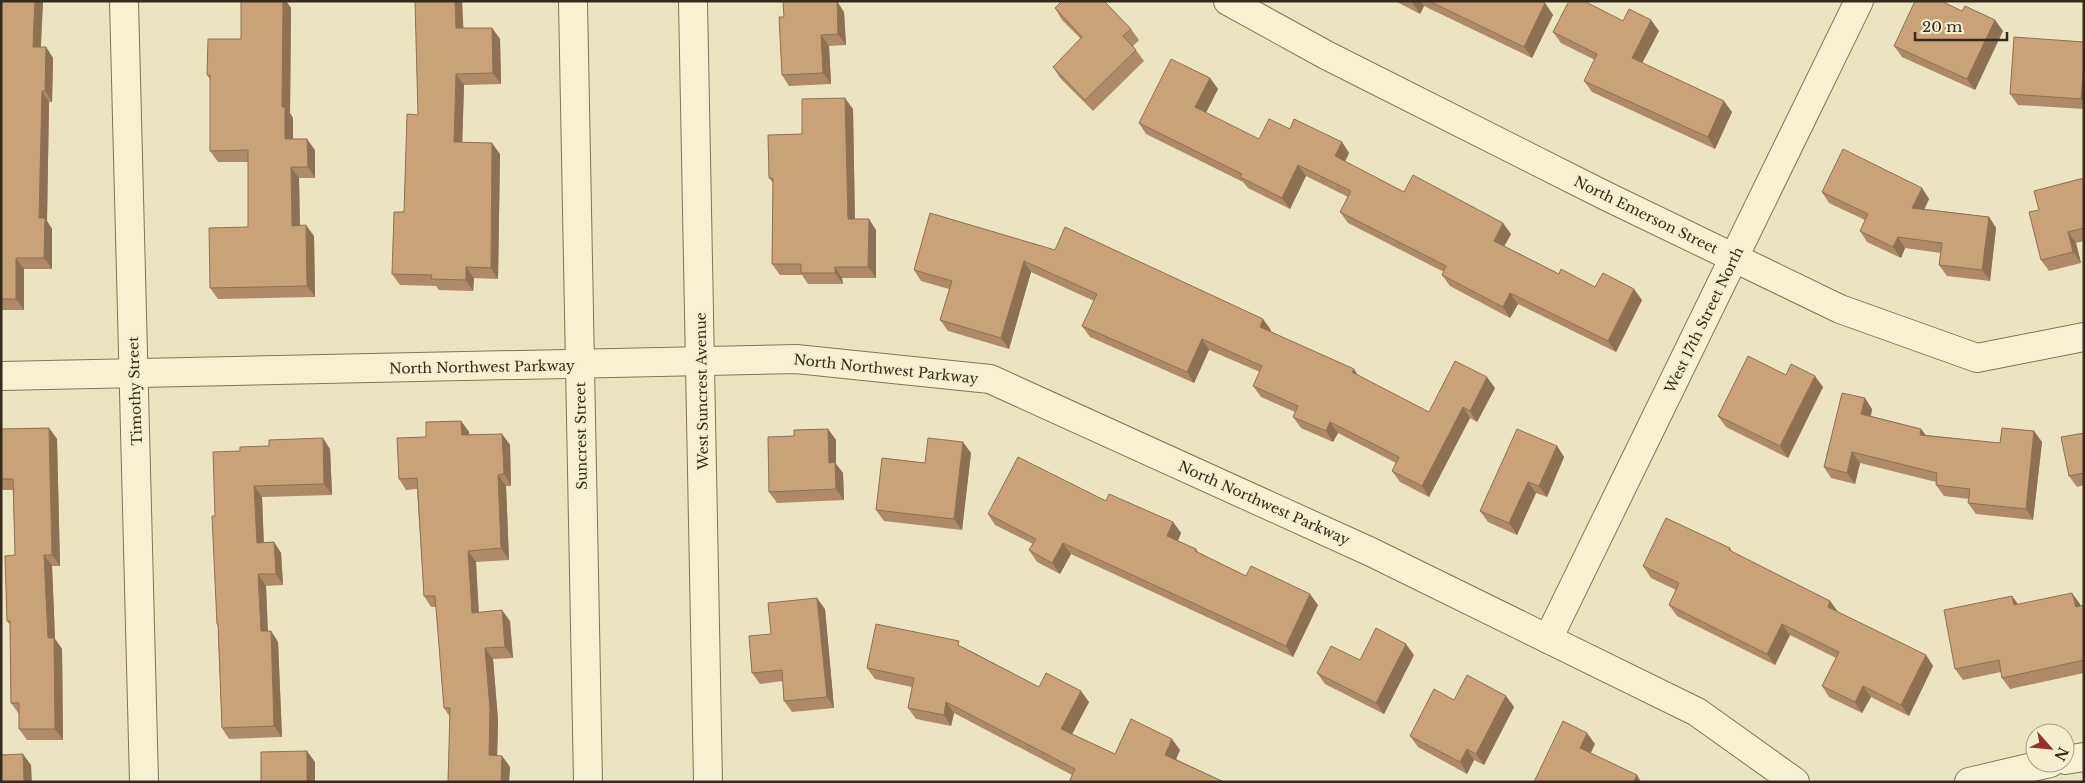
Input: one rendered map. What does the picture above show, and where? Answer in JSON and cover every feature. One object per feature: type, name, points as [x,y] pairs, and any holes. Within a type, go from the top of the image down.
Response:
[{"type":"street","name":"Timothy Street","points":[[124,1],[144,782]]},
{"type":"street","name":"Suncrest Street","points":[[573,1],[588,782]]},
{"type":"street","name":"West Suncrest Avenue","points":[[693,1],[708,782]]},
{"type":"street","name":"North Emerson Street","points":[[1228,1],[1326,55],[1606,196],[1840,309],[1977,358],[2084,337]]},
{"type":"street","name":"West 17th Street North","points":[[1548,639],[1859,1]]},
{"type":"street","name":"North Northwest Parkway","points":[[1,376],[796,359],[990,379],[1371,552],[1697,712],[1795,782]]},
{"type":"street","points":[[1969,782],[2025,769]]},
{"type":"building","points":[[1,1],[35,1],[33,47],[46,47],[45,91],[42,91],[39,218],[45,218],[44,258],[16,258],[16,299],[1,299]]},
{"type":"building","points":[[241,1],[283,1],[282,107],[285,107],[285,139],[307,139],[308,167],[291,167],[292,226],[306,225],[307,286],[210,288],[209,228],[248,227],[248,150],[210,151],[210,75],[207,75],[208,39],[241,39]]},
{"type":"building","points":[[415,1],[455,1],[456,28],[492,28],[493,73],[456,74],[454,142],[492,143],[491,268],[466,267],[466,280],[431,279],[432,275],[392,274],[394,212],[404,212],[407,114],[418,115]]},
{"type":"building","points":[[783,1],[837,1],[838,34],[821,35],[823,73],[782,75],[779,17],[784,17]]},
{"type":"building","points":[[1062,1],[1104,1],[1131,29],[1123,36],[1136,50],[1085,100],[1053,67],[1082,37],[1055,8]]},
{"type":"building","points":[[1429,1],[1540,1],[1545,3],[1524,47]]},
{"type":"building","points":[[1569,1],[1584,1],[1623,21],[1629,9],[1651,20],[1632,58],[1724,101],[1708,137],[1584,81],[1597,54],[1553,32]]},
{"type":"building","points":[[1915,1],[1941,1],[1962,11],[1965,6],[1995,20],[1967,79],[1894,46]]},
{"type":"building","points":[[2014,37],[2084,42],[2081,99],[2010,94]]},
{"type":"building","points":[[1171,59],[1210,78],[1195,107],[1259,139],[1269,119],[1290,129],[1294,119],[1342,142],[1335,156],[1404,192],[1413,175],[1503,223],[1494,241],[1559,274],[1561,269],[1595,287],[1603,273],[1634,289],[1608,341],[1510,293],[1503,307],[1442,275],[1446,266],[1340,212],[1351,191],[1298,165],[1282,198],[1240,177],[1242,174],[1139,123]]},
{"type":"building","points":[[845,98],[848,219],[869,219],[868,267],[835,267],[835,273],[801,273],[801,264],[772,264],[773,178],[769,178],[768,135],[802,134],[802,99]]},
{"type":"building","points":[[1843,149],[1922,188],[1912,208],[1989,217],[1982,270],[1939,265],[1942,243],[1898,237],[1893,247],[1860,231],[1868,214],[1822,192]]},
{"type":"building","points":[[2084,178],[2084,228],[2068,232],[2073,252],[2041,260],[2029,212],[2039,210],[2034,191]]},
{"type":"building","points":[[930,213],[1055,250],[1065,227],[1263,319],[1260,327],[1354,369],[1352,372],[1429,412],[1455,361],[1487,377],[1470,411],[1463,407],[1422,486],[1392,471],[1399,457],[1330,422],[1326,431],[1293,417],[1298,406],[1253,386],[1262,366],[1202,339],[1187,372],[1082,326],[1097,294],[1024,261],[1001,338],[940,320],[952,281],[914,270]]},
{"type":"building","points":[[1748,356],[1786,375],[1791,364],[1815,376],[1780,446],[1718,416]]},
{"type":"building","points":[[1842,393],[1865,398],[1861,414],[1921,429],[1920,435],[2000,443],[2002,428],[2034,431],[2026,509],[1968,503],[1970,489],[1936,485],[1937,473],[1852,452],[1847,473],[1824,467]]},
{"type":"building","points":[[461,421],[462,435],[502,434],[504,474],[498,475],[501,548],[468,551],[472,613],[502,610],[505,647],[485,648],[490,709],[489,755],[502,756],[501,782],[448,782],[450,708],[444,708],[435,596],[424,596],[417,478],[399,479],[397,438],[426,437],[426,422]]},
{"type":"building","points":[[49,428],[52,555],[44,555],[48,638],[54,638],[55,729],[19,729],[19,703],[11,703],[10,621],[7,621],[5,556],[15,555],[13,479],[1,479],[1,429]]},
{"type":"building","points":[[828,429],[829,463],[835,462],[836,489],[769,492],[768,437],[794,436],[794,430]]},
{"type":"building","points":[[1517,429],[1557,446],[1539,486],[1528,482],[1509,523],[1480,511]]},
{"type":"building","points":[[2084,433],[2084,473],[2069,476],[2061,437]]},
{"type":"building","points":[[323,438],[324,484],[254,486],[257,543],[274,542],[276,574],[258,574],[261,631],[271,631],[274,726],[222,728],[212,516],[215,516],[213,452],[240,451],[240,447],[269,446],[269,440]]},
{"type":"building","points":[[928,438],[963,442],[954,519],[876,510],[882,458],[925,463]]},
{"type":"building","points":[[1018,457],[1106,501],[1109,494],[1173,522],[1167,536],[1196,549],[1195,551],[1246,576],[1251,566],[1310,594],[1286,646],[1063,543],[1052,563],[1029,550],[1036,539],[988,514]]},
{"type":"building","points":[[1666,518],[1730,548],[1729,550],[1830,601],[1828,607],[1926,655],[1901,705],[1863,686],[1855,702],[1822,686],[1839,652],[1782,624],[1767,654],[1669,605],[1679,583],[1643,566]]},
{"type":"building","points":[[2072,593],[2076,607],[2084,605],[2084,660],[2002,678],[1999,660],[1955,669],[1944,610],[2012,596],[2014,605]]},
{"type":"building","points":[[817,598],[827,697],[784,701],[782,670],[752,673],[749,636],[771,634],[768,603]]},
{"type":"building","points":[[876,624],[959,641],[958,645],[1039,687],[1046,673],[1081,691],[1061,729],[1115,754],[1131,719],[1172,739],[1165,755],[1224,782],[1074,782],[1070,780],[1075,769],[946,702],[944,715],[908,708],[914,678],[867,668]]},
{"type":"building","points":[[1376,628],[1406,644],[1376,703],[1317,673],[1331,646],[1360,660]]},
{"type":"building","points":[[1467,675],[1506,696],[1476,754],[1467,749],[1460,762],[1410,736],[1434,689],[1454,700]]},
{"type":"building","points":[[1563,721],[1587,733],[1580,748],[1637,775],[1634,780],[1638,782],[1534,782]]},
{"type":"building","points":[[307,751],[307,782],[261,782],[261,752]]},
{"type":"building","points":[[23,754],[24,782],[1,782],[1,755]]}]
